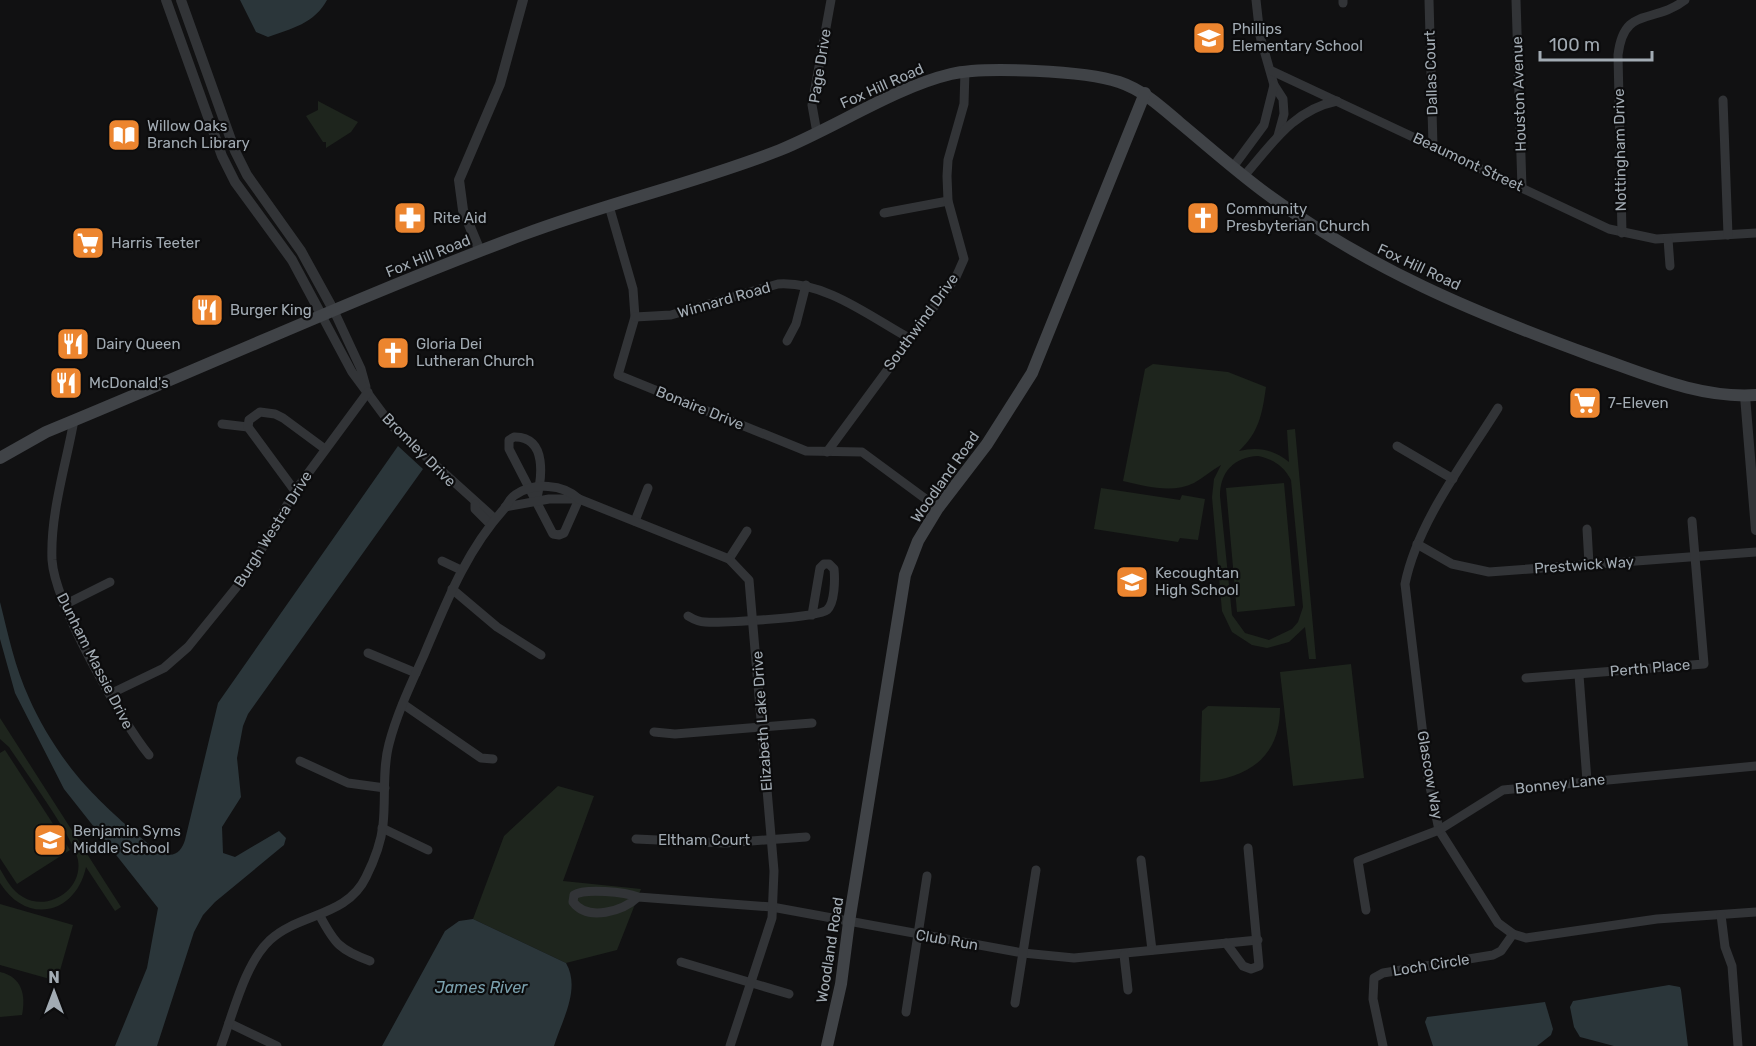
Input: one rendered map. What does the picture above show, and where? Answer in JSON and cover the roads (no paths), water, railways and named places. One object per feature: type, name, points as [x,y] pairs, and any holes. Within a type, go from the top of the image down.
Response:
[{"type":"main road","name":"Fox Hill Road","points":[[0,458],[46,432],[480,251],[780,150],[923,83],[965,71],[1097,76],[1122,82],[1145,93],[1244,176],[1320,231],[1397,276],[1521,330],[1654,378],[1703,391],[1751,396]]},
{"type":"main road","name":"Woodland Road","points":[[827,1046],[841,984],[905,575],[918,541],[938,508],[987,444],[1032,373],[1145,93]]},
{"type":"street","points":[[166,0],[222,156],[235,182],[292,260],[322,316]]},
{"type":"street","points":[[181,0],[239,159],[264,202],[311,266],[334,311]]},
{"type":"street","points":[[480,251],[463,210],[459,180],[500,84],[523,0]]},
{"type":"street","name":"Page Drive","points":[[817,133],[812,105],[831,0]]},
{"type":"street","points":[[1256,0],[1258,29],[1275,85],[1284,106],[1278,136]]},
{"type":"street","name":"Dallas Court","points":[[1429,0],[1433,146]]},
{"type":"street","name":"Houston Avenue","points":[[1516,0],[1522,188]]},
{"type":"street","name":"Nottingham Drive","points":[[1622,233],[1618,55],[1620,39],[1628,24],[1647,16],[1666,13],[1685,0]]},
{"type":"street","name":"Southwind Drive","points":[[827,452],[956,277],[964,259],[948,201],[948,160],[964,104],[965,71]]},
{"type":"street","name":"Beaumont Street","points":[[1272,71],[1622,233],[1668,239],[1756,232]]},
{"type":"street","points":[[1233,167],[1261,131],[1275,85]]},
{"type":"street","points":[[1723,100],[1728,235]]},
{"type":"street","points":[[1244,176],[1278,136],[1303,112],[1337,101]]},
{"type":"street","points":[[884,213],[948,201]]},
{"type":"street","name":"Bonaire Drive","points":[[609,206],[633,289],[635,317],[618,375],[806,451],[861,452],[938,508]]},
{"type":"street","points":[[1668,239],[1670,266]]},
{"type":"street","name":"Winnard Road","points":[[635,317],[671,315],[778,284],[806,285],[827,293],[909,338]]},
{"type":"street","points":[[787,341],[796,324],[806,285]]},
{"type":"street","name":"Bromley Drive","points":[[334,311],[362,369],[368,392]]},
{"type":"street","name":"Bromley Drive","points":[[322,316],[352,372],[392,426],[475,504],[480,504],[492,521]]},
{"type":"street","name":"Burgh Westra Drive","points":[[110,694],[164,668],[188,647],[248,573],[295,491],[368,392]]},
{"type":"street","points":[[1751,396],[1756,530]]},
{"type":"street","name":"Glascow Way","points":[[1498,408],[1417,544],[1408,564],[1405,600],[1428,777],[1439,830],[1498,922],[1513,934]]},
{"type":"street","points":[[295,491],[248,427],[249,420],[260,412],[275,414],[325,449]]},
{"type":"street","name":"Dunham Massie Drive","points":[[74,420],[52,543],[56,582],[64,605],[110,694],[133,736],[149,755]]},
{"type":"street","points":[[222,424],[248,427]]},
{"type":"street","points":[[535,488],[509,449],[509,440],[514,437],[529,441],[537,450],[541,464],[535,488],[536,501],[552,532],[559,536],[566,530],[579,498]]},
{"type":"street","points":[[1397,446],[1454,479]]},
{"type":"street","points":[[221,1046],[252,963],[261,950],[282,931],[320,916],[357,893],[376,854],[382,828],[389,744],[403,704],[452,589],[461,570],[492,521],[516,494],[535,488]]},
{"type":"street","name":"Elizabeth Lake Drive","points":[[535,488],[559,488],[571,492],[579,498],[729,559],[748,580],[754,620],[774,871],[772,918],[730,1046]]},
{"type":"street","points":[[635,521],[648,488]]},
{"type":"street","name":"Elizabeth Lake Drive","points":[[505,507],[536,501],[579,498]]},
{"type":"street","points":[[1692,521],[1694,557]]},
{"type":"street","points":[[1587,529],[1589,564]]},
{"type":"street","points":[[729,559],[747,531]]},
{"type":"street","name":"Prestwick Way","points":[[1417,544],[1452,564],[1489,572],[1756,552]]},
{"type":"street","name":"Perth Place","points":[[1526,678],[1704,664],[1694,557]]},
{"type":"street","points":[[442,561],[461,570]]},
{"type":"street","points":[[688,616],[704,622],[754,620],[812,615],[827,610],[831,602],[835,574],[829,564],[824,564],[819,568],[812,615]]},
{"type":"street","points":[[64,605],[110,582]]},
{"type":"street","points":[[452,589],[497,627],[541,655]]},
{"type":"street","points":[[368,653],[416,673]]},
{"type":"street","points":[[1579,675],[1587,781]]},
{"type":"street","points":[[403,704],[482,758],[494,759]]},
{"type":"street","points":[[654,732],[675,734],[812,723]]},
{"type":"street","points":[[300,761],[348,783],[384,788]]},
{"type":"street","name":"Bonney Lane","points":[[1366,910],[1358,861],[1439,830],[1503,790],[1756,766]]},
{"type":"street","points":[[382,828],[428,850]]},
{"type":"street","name":"Eltham Court","points":[[636,839],[724,843],[806,837]]},
{"type":"street","points":[[1226,943],[1243,966],[1251,969],[1259,966],[1248,848]]},
{"type":"street","points":[[1141,860],[1152,950]]},
{"type":"street","points":[[1015,1003],[1036,870]]},
{"type":"street","points":[[906,1012],[927,876]]},
{"type":"street","name":"Club Run","points":[[638,897],[624,909],[607,912],[582,910],[573,902],[574,895],[582,892],[628,894],[638,897],[772,908],[1023,953],[1074,958],[1124,955],[1152,950],[1258,940]]},
{"type":"street","points":[[1513,934],[1527,938],[1657,919],[1756,912]]},
{"type":"street","points":[[1721,915],[1725,947],[1732,966],[1738,1046]]},
{"type":"street","points":[[320,916],[337,945],[345,952],[370,962]]},
{"type":"street","name":"Loch Circle","points":[[1383,1046],[1373,999],[1374,978],[1383,973],[1493,955],[1501,951],[1513,934]]},
{"type":"street","points":[[1124,955],[1128,990]]},
{"type":"street","points":[[681,963],[789,994]]},
{"type":"street","points":[[229,1023],[277,1046]]},
{"type":"water","points":[[240,0],[327,0],[309,20],[268,37],[256,32]]},
{"type":"water","points":[[398,446],[423,469],[248,714],[243,726],[237,758],[241,797],[222,827],[223,853],[235,857],[279,831],[286,838],[284,845],[215,902],[203,915],[194,932],[157,1046],[115,1046],[147,968],[158,908],[64,789],[15,693],[0,639],[0,602],[24,687],[40,721],[62,756],[92,793],[137,835],[158,851],[169,855],[175,854],[185,840],[218,703]]},
{"type":"water","name":"James River","points":[[473,919],[566,963],[572,983],[571,994],[554,1046],[382,1046],[445,931],[459,921]]},
{"type":"water","points":[[1669,985],[1680,987],[1681,990],[1688,1046],[1614,1046],[1580,1037],[1574,1027],[1570,1007],[1573,1001]]},
{"type":"water","points":[[1545,1002],[1553,1029],[1551,1035],[1537,1046],[1433,1046],[1425,1022],[1427,1017]]},
{"type":"place","name":"Phillips Elementary School","points":[[1209,38]]},
{"type":"place","name":"Willow Oaks Branch Library","points":[[124,135]]},
{"type":"place","name":"Rite Aid","points":[[410,218]]},
{"type":"place","name":"Community Presbyterian Church","points":[[1203,218]]},
{"type":"place","name":"Harris Teeter","points":[[88,243]]},
{"type":"place","name":"Burger King","points":[[207,310]]},
{"type":"place","name":"Dairy Queen","points":[[73,344]]},
{"type":"place","name":"Gloria Dei Lutheran Church","points":[[393,353]]},
{"type":"place","name":"McDonald's","points":[[66,383]]},
{"type":"place","name":"7-Eleven","points":[[1585,403]]},
{"type":"place","name":"Kecoughtan High School","points":[[1132,582]]},
{"type":"place","name":"Benjamin Syms Middle School","points":[[50,840]]}]
